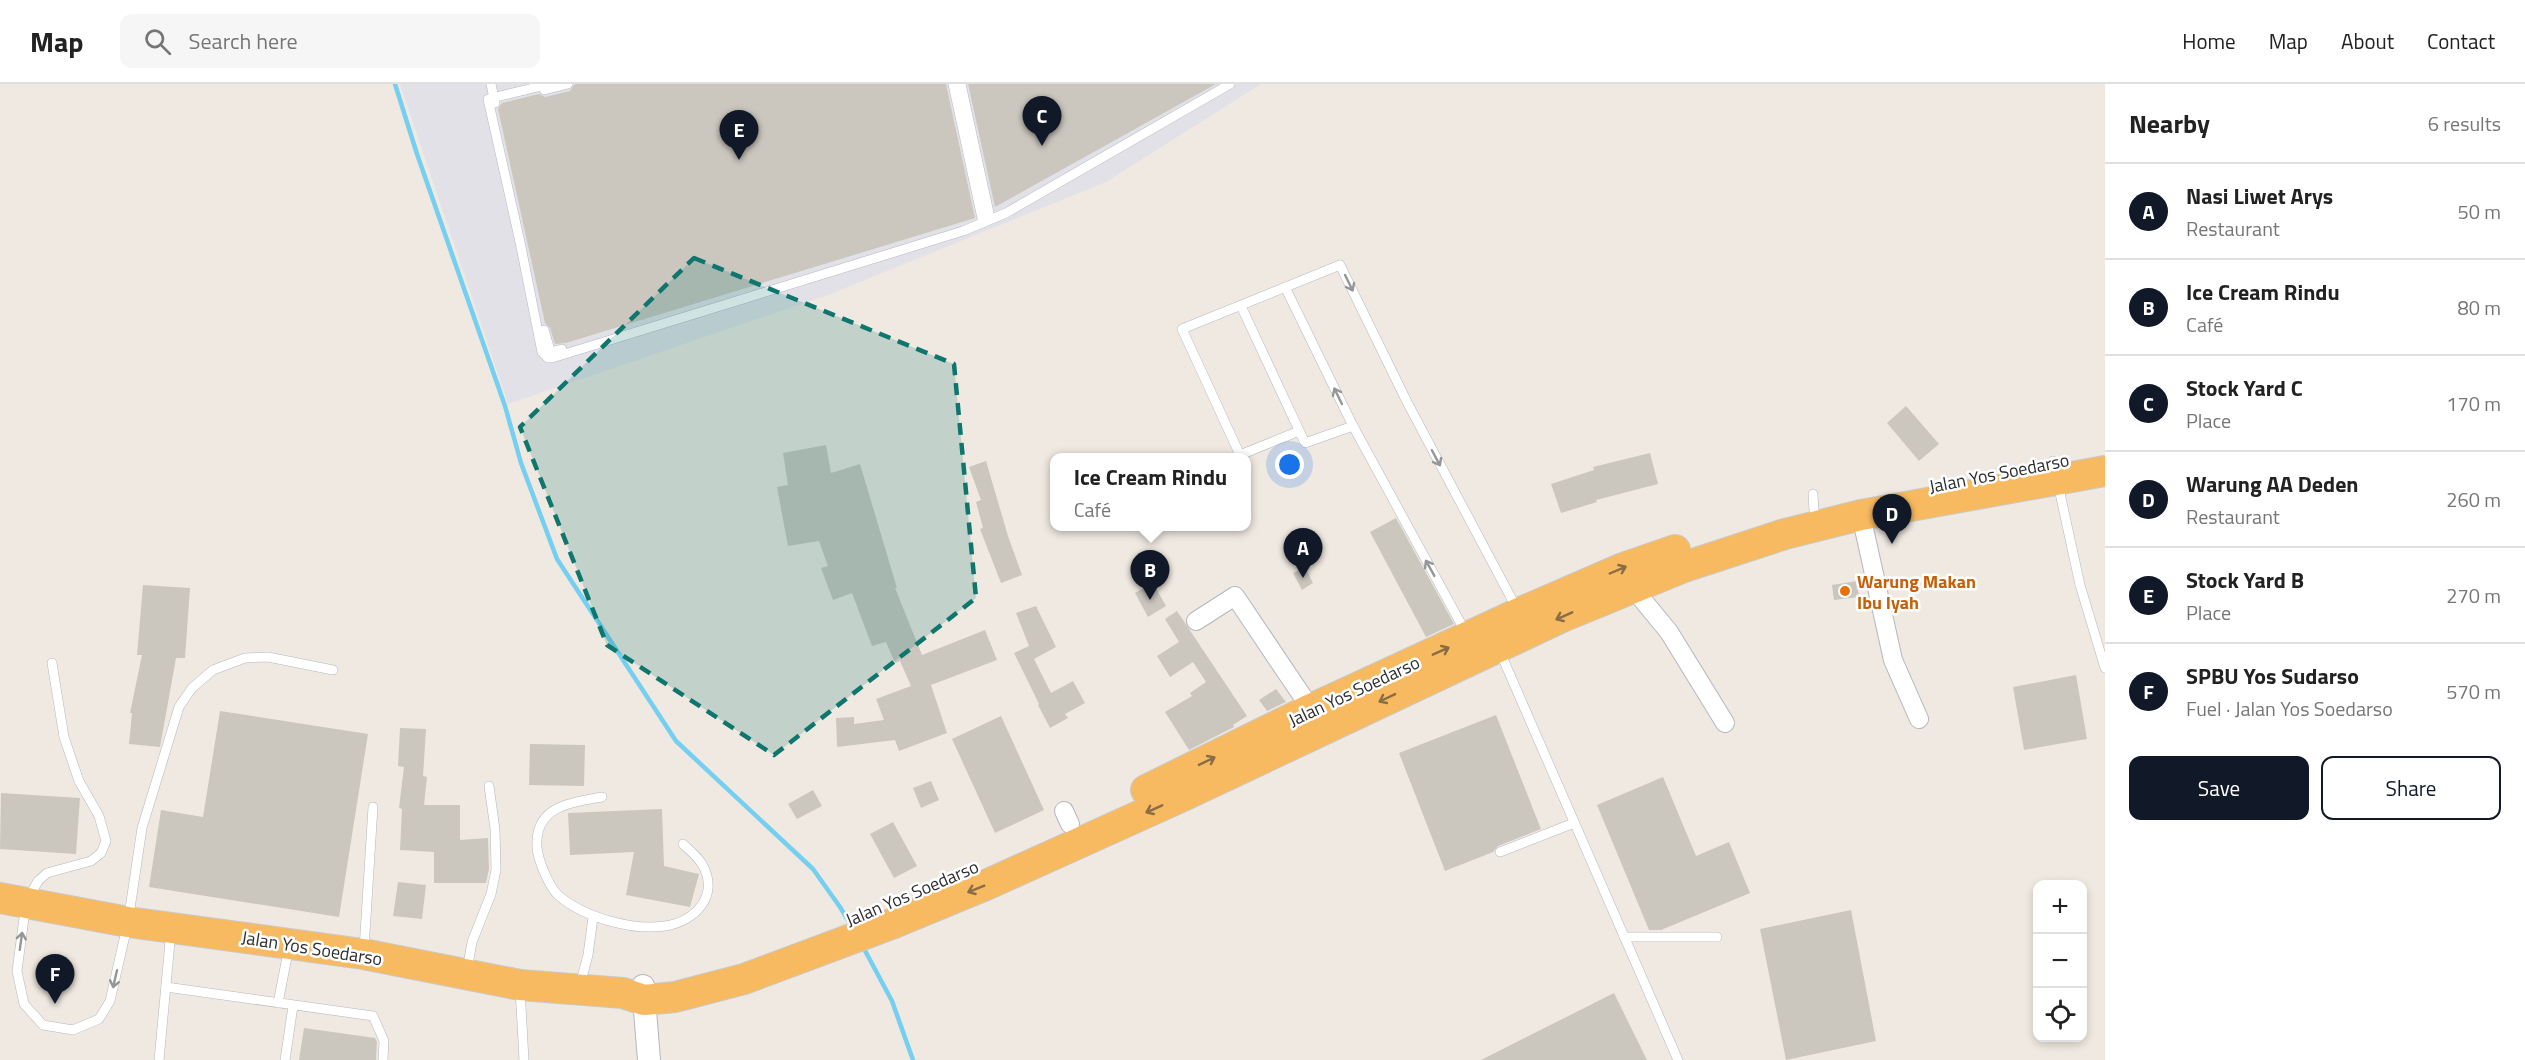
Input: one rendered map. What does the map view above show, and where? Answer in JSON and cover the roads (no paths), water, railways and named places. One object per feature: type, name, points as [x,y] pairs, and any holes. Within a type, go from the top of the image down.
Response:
[{"type":"highway","name":"Jalan Yos Soedarso","points":[[1525,623],[1632,587],[1733,549],[1930,494],[2055,470],[2105,453]]},
{"type":"highway","name":"Jalan Yos Soedarso","points":[[2055,470],[2105,471]]},
{"type":"highway","name":"Jalan Yos Soedarso","points":[[13,901],[128,922],[363,954],[520,985],[675,997],[744,979],[804,946],[890,914],[986,885],[1317,719],[1481,647],[1623,568],[1814,502],[1930,494]]},
{"type":"highway","name":"Jalan Yos Soedarso","points":[[890,914],[1067,818],[1178,787]]},
{"type":"street","points":[[1861,515],[1893,660],[1919,719]]},
{"type":"street","points":[[1632,587],[1669,632],[1725,723]]},
{"type":"street","points":[[1196,621],[1235,596],[1317,719]]},
{"type":"street","points":[[637,993],[649,1060]]},
{"type":"lane","points":[[485,84],[491,100],[547,345],[554,351],[960,225],[1006,213],[1230,84]]},
{"type":"lane","points":[[491,84],[491,100]]},
{"type":"lane","points":[[491,100],[550,84]]},
{"type":"lane","points":[[491,100],[568,84]]},
{"type":"lane","points":[[953,84],[984,218]]},
{"type":"lane","points":[[961,84],[984,218]]},
{"type":"lane","points":[[984,218],[1221,84]]},
{"type":"lane","points":[[1239,453],[1182,329],[1340,265],[1407,402],[1525,623]]},
{"type":"lane","points":[[1285,287],[1353,426],[1481,647],[1574,823],[1678,1060]]},
{"type":"lane","points":[[1241,306],[1305,443],[1353,426]]},
{"type":"lane","points":[[1245,453],[1299,431]]},
{"type":"lane","points":[[2055,470],[2080,585],[2105,668]]},
{"type":"lane","points":[[52,663],[64,737],[79,781],[99,816],[106,841],[101,853],[91,861],[47,873],[13,901],[17,971],[24,1004],[43,1025],[73,1030],[99,1019],[110,1001],[128,922],[142,828],[179,707],[192,688],[213,670],[245,658],[268,657],[333,670]]},
{"type":"lane","points":[[466,975],[472,942],[487,905],[496,870],[495,829],[489,786]]},
{"type":"lane","points":[[602,798],[570,802],[552,810],[541,822],[537,831],[536,846],[541,864],[553,888],[558,895],[594,917],[656,926],[679,922],[696,913],[703,906],[707,897],[706,874],[698,859],[683,844]]},
{"type":"lane","points":[[363,954],[373,807]]},
{"type":"lane","points":[[1500,852],[1574,823]]},
{"type":"lane","points":[[578,990],[588,955],[594,917]]},
{"type":"lane","points":[[159,1060],[172,928]]},
{"type":"lane","points":[[1624,937],[1718,937]]},
{"type":"lane","points":[[278,1003],[290,944]]},
{"type":"lane","points":[[520,985],[524,1060]]},
{"type":"lane","points":[[166,987],[373,1016],[384,1041],[383,1060]]},
{"type":"lane","points":[[285,1060],[293,1005]]},
{"type":"waterway","points":[[395,84],[417,154],[505,406],[521,463],[557,559],[676,741],[813,869],[852,927]]},
{"type":"waterway","points":[[862,945],[892,1001],[913,1060]]},
{"type":"place","name":"Stock Yard C","points":[[1042,146]]},
{"type":"place","name":"Stock Yard B","points":[[739,160]]},
{"type":"place","name":"Warung AA Deden","points":[[1892,544]]},
{"type":"place","name":"Nasi Liwet Arys","points":[[1303,578]]},
{"type":"place","name":"Warung Makan Ibu Iyah","points":[[1845,591]]},
{"type":"place","name":"Ice Cream Rindu","points":[[1150,600]]},
{"type":"place","name":"SPBU Yos Sudarso","points":[[55,1004]]}]
